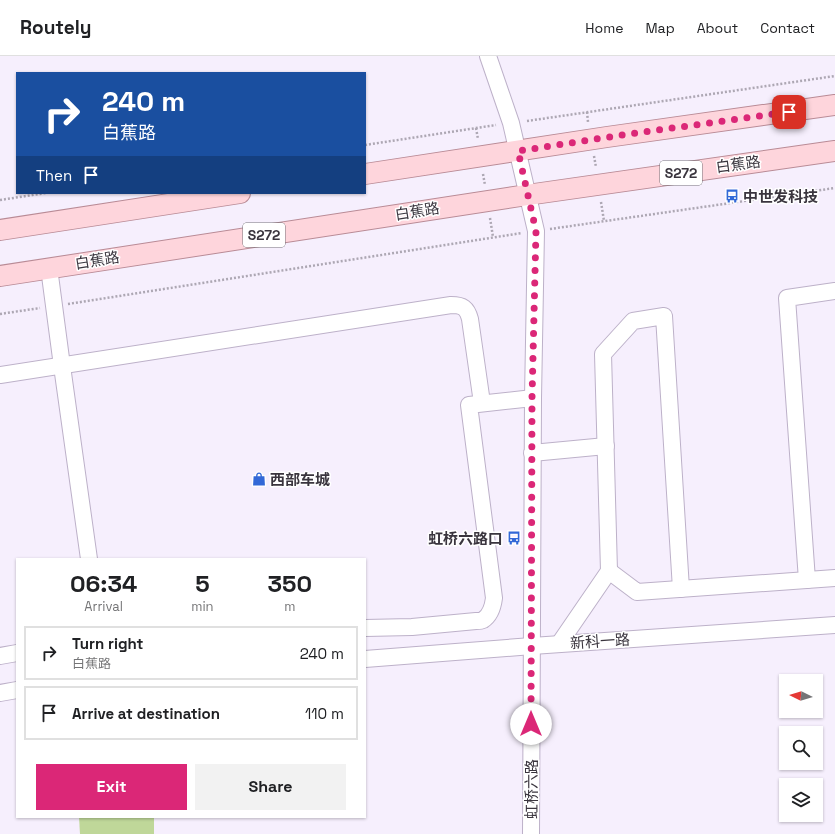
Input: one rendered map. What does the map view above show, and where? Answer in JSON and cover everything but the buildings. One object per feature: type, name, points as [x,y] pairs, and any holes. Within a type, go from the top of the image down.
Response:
[{"type":"main road","points":[[366,174],[607,137],[835,105]]},
{"type":"main road","name":"白蕉路","points":[[0,276],[527,195],[835,150]]},
{"type":"main road","points":[[0,230],[234,194]]},
{"type":"street","name":"虹桥六路","points":[[488,56],[511,123],[536,231],[532,398],[531,834]]},
{"type":"street","points":[[49,268],[89,558]]},
{"type":"street","points":[[807,580],[787,298],[835,291]]},
{"type":"street","points":[[0,375],[457,305],[463,307],[468,312],[470,319],[482,404]]},
{"type":"street","points":[[559,644],[610,571],[602,354],[633,321],[664,316],[681,590]]},
{"type":"street","points":[[366,628],[412,627],[476,621],[484,619],[490,613],[494,598],[469,405],[532,398]]},
{"type":"street","points":[[532,453],[606,446]]},
{"type":"street","points":[[610,571],[637,592],[835,578]]},
{"type":"street","name":"新科一路","points":[[366,659],[835,625]]},
{"type":"street","points":[[0,656],[16,653]]},
{"type":"street","points":[[0,693],[16,690]]},
{"type":"path","points":[[366,145],[835,76]]},
{"type":"path","points":[[0,314],[536,231],[835,188]]},
{"type":"path","points":[[0,200],[39,194]]},
{"type":"green space","points":[[79,818],[154,818],[154,834],[80,834]]},
{"type":"place","name":"中世发科技","points":[[732,196]]},
{"type":"place","name":"西部车城","points":[[259,479]]},
{"type":"place","name":"虹桥六路口","points":[[514,538]]},
{"type":"route","points":[[531,724],[532,398],[536,231],[518,151],[789,112]]}]
